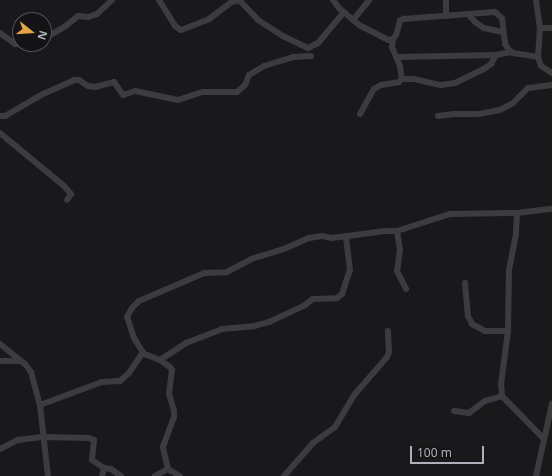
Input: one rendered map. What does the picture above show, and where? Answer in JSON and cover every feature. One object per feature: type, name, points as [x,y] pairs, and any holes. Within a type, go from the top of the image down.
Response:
[{"type":"street","points":[[52,34],[78,16],[88,17],[97,14],[112,0]]},
{"type":"street","points":[[159,0],[175,26],[181,30],[209,19],[230,3],[239,0],[258,20],[283,36],[308,48],[318,43],[344,12]]},
{"type":"street","points":[[333,0],[353,20],[383,38],[393,39]]},
{"type":"street","points":[[353,20],[369,0]]},
{"type":"street","points":[[446,0],[446,16]]},
{"type":"street","points":[[536,0],[540,28],[538,57],[541,66],[552,73]]},
{"type":"street","points":[[402,79],[402,73],[397,57],[392,47],[393,39],[398,30],[400,21],[403,19],[434,18],[495,12],[502,18],[505,44],[511,52]]},
{"type":"street","points":[[469,15],[475,22],[484,28],[503,32]]},
{"type":"street","points":[[540,28],[552,28]]},
{"type":"street","points":[[0,33],[12,42]]},
{"type":"street","points":[[397,57],[496,55],[511,52],[538,57]]},
{"type":"street","points":[[360,114],[374,89],[381,85],[400,82],[402,79],[414,79],[441,84],[455,83],[484,69],[491,64],[496,55]]},
{"type":"street","points":[[0,116],[5,116],[43,94],[74,80],[95,87],[114,82],[123,95],[135,91],[178,100],[203,92],[237,92],[245,86],[249,75],[264,66],[292,57],[311,56]]},
{"type":"street","points":[[438,116],[454,114],[479,114],[500,110],[513,103],[524,94],[528,88],[552,85]]},
{"type":"street","points":[[0,133],[64,186],[70,194],[67,200]]},
{"type":"street","points":[[180,476],[168,469],[163,447],[174,417],[169,394],[172,374],[170,366],[142,352],[129,327],[127,317],[132,308],[139,301],[204,273],[228,272],[256,257],[284,249],[309,238],[322,236],[332,238],[397,231],[450,214],[517,213],[552,209]]},
{"type":"street","points":[[517,213],[516,234],[509,271],[508,331],[501,384],[502,396],[544,439]]},
{"type":"street","points":[[397,231],[400,250],[397,271],[406,289]]},
{"type":"street","points":[[160,360],[186,343],[222,329],[254,326],[269,322],[305,305],[313,299],[337,298],[342,294],[350,270],[346,236]]},
{"type":"street","points":[[465,283],[468,316],[472,324],[485,331],[508,331]]},
{"type":"street","points":[[284,476],[313,443],[335,427],[355,394],[387,357],[389,352],[388,331]]},
{"type":"street","points":[[0,344],[20,362],[25,364],[31,372],[40,405],[42,437],[48,476]]},
{"type":"street","points":[[40,405],[102,382],[120,381],[129,373],[142,352]]},
{"type":"street","points":[[0,361],[20,362]]},
{"type":"street","points":[[454,411],[469,413],[485,401],[502,396]]},
{"type":"street","points":[[536,476],[552,404]]},
{"type":"street","points":[[0,449],[18,440],[42,437],[93,439],[94,443],[91,459],[104,468],[111,469],[121,476]]},
{"type":"street","points":[[102,476],[104,468]]},
{"type":"street","points":[[155,476],[168,469]]}]
